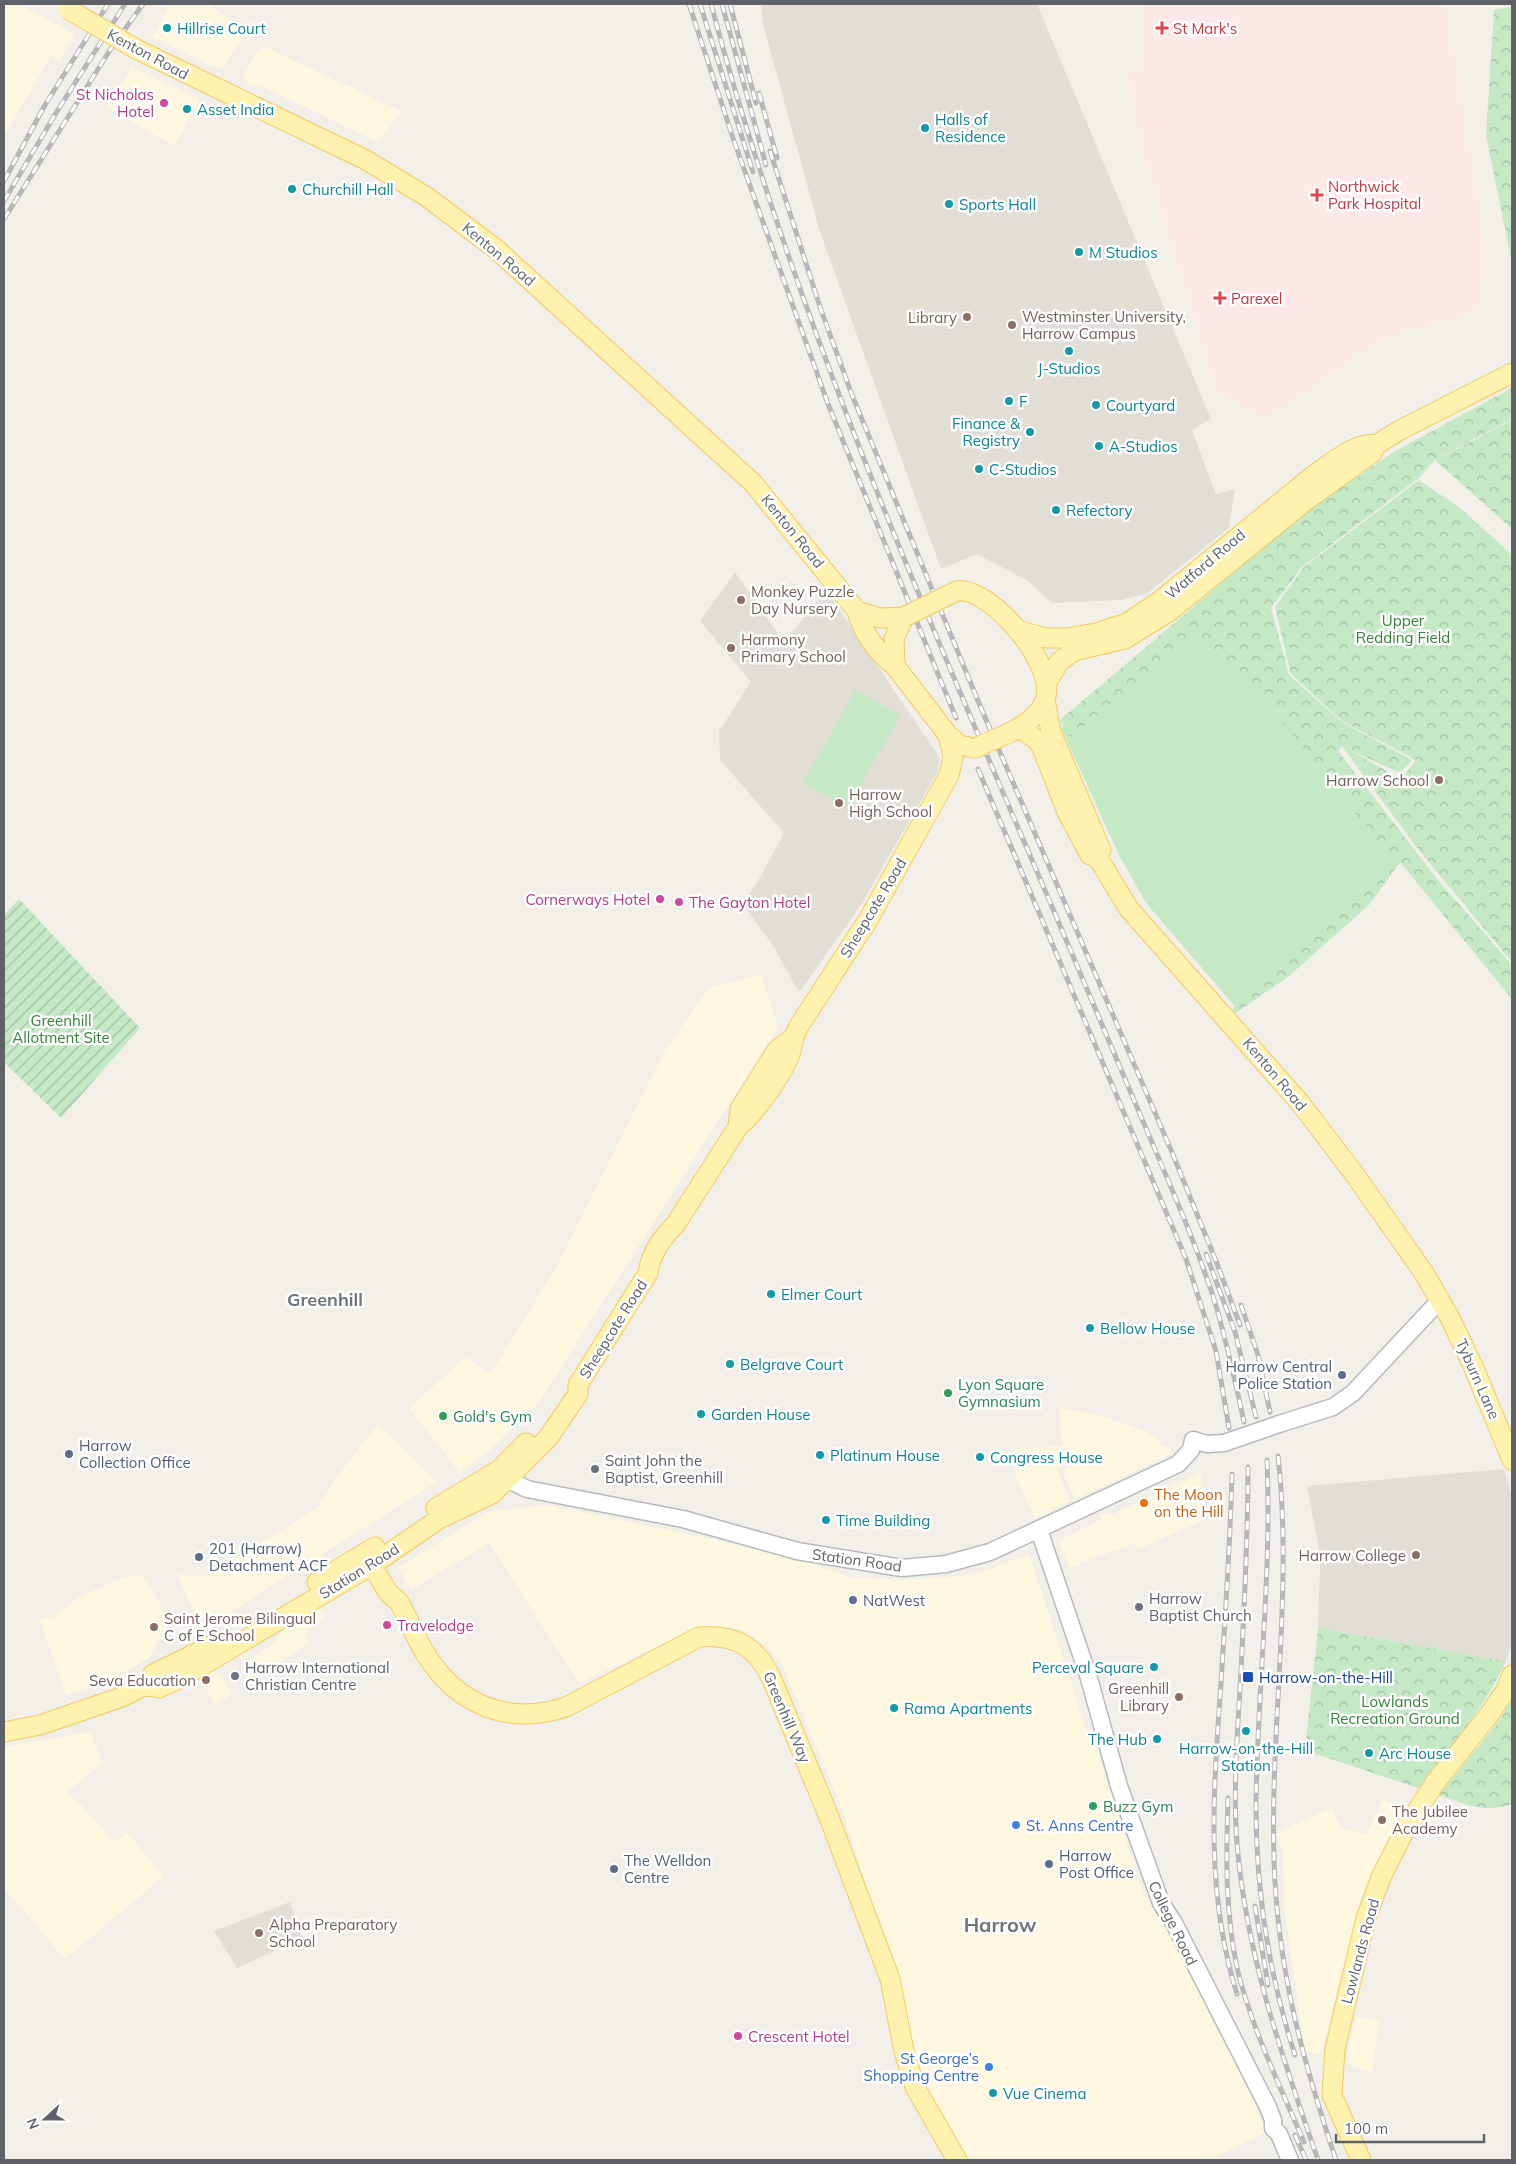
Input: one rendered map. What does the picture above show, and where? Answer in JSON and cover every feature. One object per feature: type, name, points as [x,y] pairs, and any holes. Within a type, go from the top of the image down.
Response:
[{"type":"main road","name":"Kenton Road","points":[[63,6],[136,49],[366,160],[427,197],[496,249],[753,483],[857,611],[861,625],[883,657],[895,666]]},
{"type":"main road","name":"Watford Road","points":[[1046,691],[1059,662],[1074,651],[1130,637],[1170,611],[1304,502],[1372,453],[1376,445],[1407,426],[1512,373]]},
{"type":"main road","name":"Watford Road","points":[[1017,630],[1046,638],[1067,638],[1096,633],[1127,623],[1161,600],[1314,475],[1367,443],[1376,445]]},
{"type":"main road","points":[[857,611],[880,618],[904,617],[957,591],[975,593],[999,611],[1017,630],[1039,659],[1046,691],[1034,716],[1013,731],[975,748],[960,746],[948,736],[895,666],[894,639],[904,617]]},
{"type":"main road","name":"Kenton Road","points":[[1046,691],[1050,732],[1101,850],[1098,858]]},
{"type":"main road","name":"Kenton Road","points":[[1013,731],[1037,740],[1042,748],[1070,819],[1090,855],[1098,858],[1130,908],[1306,1111],[1360,1182],[1440,1300]]},
{"type":"main road","name":"Sheepcote Road","points":[[462,1501],[504,1475],[570,1388],[578,1385],[648,1272],[658,1266],[673,1241],[675,1225],[738,1127],[740,1109],[777,1050],[792,1039],[817,997],[868,920],[949,775],[954,758],[948,736]]},
{"type":"main road","name":"Sheepcote Road","points":[[949,775],[975,748]]},
{"type":"main road","name":"Station Road","points":[[504,1475],[527,1489],[682,1519],[797,1551],[902,1568],[964,1560],[1006,1546],[1178,1464],[1191,1450],[1193,1440],[1207,1444],[1224,1443],[1333,1407],[1352,1393],[1440,1300]]},
{"type":"main road","name":"Tyburn Lane","points":[[1440,1300],[1473,1366],[1512,1460]]},
{"type":"main road","name":"Station Road","points":[[4,1732],[40,1725],[88,1710],[146,1685],[153,1674],[244,1628],[439,1519],[462,1501]]},
{"type":"main road","name":"College Road","points":[[1039,1530],[1088,1675],[1108,1751],[1160,1903],[1174,1924],[1268,2107],[1273,2120],[1273,2128],[1279,2134],[1290,2160]]},
{"type":"main road","name":"Greenhill Way","points":[[374,1555],[400,1590],[398,1600],[426,1655],[442,1677],[464,1696],[485,1708],[515,1714],[546,1713],[566,1706],[699,1638],[714,1636],[733,1638],[753,1651],[763,1662],[773,1682],[827,1812],[872,1929],[890,1979],[904,2051],[915,2087],[957,2160]]},
{"type":"main road","name":"Lowlands Road","points":[[1373,2160],[1334,2086],[1332,2075],[1335,2049],[1362,1933],[1373,1895],[1392,1854],[1434,1784],[1489,1715],[1506,1690],[1512,1675]]},
{"type":"main road","name":"Lowlands Road","points":[[1334,2086],[1332,2095],[1361,2160]]},
{"type":"shaded area","points":[[4,4],[18,4],[75,34],[60,60],[51,56],[4,136]]},
{"type":"shaded area","points":[[174,4],[207,4],[248,31],[222,68],[212,66],[153,37],[169,5],[172,6]]},
{"type":"shaded area","name":"Westminster University, Harrow Campus","points":[[762,4],[1037,4],[1211,419],[1192,430],[1216,494],[1235,489],[1229,528],[1146,594],[1120,600],[1051,603],[1028,581],[977,554],[941,569],[820,232],[762,20]]},
{"type":"shaded area","name":"Northwick Park Hospital","points":[[1145,4],[1446,4],[1486,250],[1484,300],[1470,313],[1381,340],[1265,419],[1217,391],[1140,140],[1129,72],[1142,68]]},
{"type":"shaded area","points":[[264,46],[401,111],[382,138],[376,141],[267,89],[249,84],[242,77],[255,55]]},
{"type":"shaded area","points":[[131,67],[198,98],[199,102],[174,146],[106,107],[119,86],[121,87]]},
{"type":"shaded area","name":"Harrow High School","points":[[735,572],[784,642],[826,590],[940,758],[937,773],[859,908],[801,990],[797,989],[774,947],[743,904],[784,833],[720,760],[719,731],[751,682],[700,621]]},
{"type":"shaded area","points":[[761,974],[778,1027],[539,1402],[489,1451],[460,1473],[409,1408],[466,1357],[491,1373],[557,1266],[666,1049],[708,988]]},
{"type":"shaded area","points":[[1059,1408],[1090,1413],[1131,1426],[1158,1438],[1160,1444],[1172,1449],[1172,1453],[1076,1499],[1063,1473],[1065,1469],[1076,1464],[1075,1459],[1056,1468],[1071,1501],[1035,1518],[1015,1475],[1014,1450],[1062,1446]]},
{"type":"shaded area","points":[[378,1424],[437,1482],[213,1623],[196,1616],[177,1575],[208,1576],[318,1507],[337,1477]]},
{"type":"shaded area","name":"Harrow College","points":[[1504,1469],[1512,1496],[1512,1645],[1506,1661],[1318,1628],[1320,1567],[1318,1544],[1307,1486]]},
{"type":"shaded area","points":[[1199,1473],[1202,1474],[1200,1522],[1138,1549],[1135,1543],[1069,1568],[1059,1540],[1101,1520],[1100,1516],[1108,1513],[1109,1516]]},
{"type":"shaded area","points":[[549,1505],[711,1539],[807,1562],[853,1578],[910,1580],[974,1575],[1029,1554],[1088,1735],[1093,1738],[1144,1896],[1156,1900],[1196,1979],[1267,2132],[1208,2160],[961,2160],[921,2086],[883,1941],[842,1808],[783,1667],[769,1648],[750,1634],[731,1627],[698,1627],[579,1683],[489,1543],[411,1590],[398,1568],[488,1512]]},
{"type":"shaded area","points":[[142,1576],[153,1590],[161,1607],[166,1628],[149,1658],[111,1679],[66,1695],[40,1620],[52,1617],[82,1595],[126,1577]]},
{"type":"shaded area","points":[[319,1606],[326,1617],[305,1633],[309,1643],[250,1682],[241,1665],[273,1644],[285,1627]]},
{"type":"shaded area","points":[[213,1671],[223,1676],[231,1695],[214,1705],[200,1676]]},
{"type":"shaded area","points":[[90,1732],[103,1763],[66,1792],[82,1806],[114,1842],[127,1833],[164,1876],[65,1959],[4,1888],[4,1747]]},
{"type":"shaded area","points":[[1383,1800],[1404,1809],[1362,1897],[1321,2054],[1305,2051],[1284,1905],[1283,1852],[1276,1833],[1331,1808],[1341,1828],[1366,1835]]},
{"type":"shaded area","name":"Alpha Preparatory School","points":[[290,1902],[302,1938],[237,1968],[214,1931]]},
{"type":"shaded area","points":[[1356,2017],[1379,2020],[1372,2073],[1345,2063]]},
{"type":"green space","points":[[1512,7],[1512,263],[1486,135],[1494,10]]},
{"type":"green space","name":"Upper Redding Field","points":[[1512,388],[1512,419],[1434,460],[1420,477],[1302,567],[1271,608],[1289,675],[1342,722],[1412,760],[1400,773],[1350,750],[1401,779],[1416,760],[1342,721],[1291,674],[1275,607],[1304,567],[1419,480],[1460,508],[1512,555],[1512,962],[1418,849],[1342,746],[1338,751],[1437,879],[1512,965],[1512,999],[1400,862],[1369,905],[1289,976],[1236,1013],[1232,1009],[1394,861],[1293,735],[1196,632],[1070,738],[1060,720],[1304,513],[1397,450]]},
{"type":"green space","points":[[1512,420],[1512,529],[1435,460]]},
{"type":"green space","points":[[1203,616],[1399,860],[1239,1011],[1146,903],[1119,855],[1061,728]]},
{"type":"green space","points":[[856,690],[900,716],[848,808],[803,783]]},
{"type":"green space","name":"Greenhill Allotment Site","points":[[19,899],[140,1028],[61,1118],[4,1062],[4,915]]},
{"type":"green space","name":"Lowlands Recreation Ground","points":[[1318,1628],[1506,1661],[1477,1711],[1418,1788],[1310,1752],[1306,1741]]},
{"type":"green space","points":[[1512,1700],[1512,1804],[1502,1807],[1484,1808],[1439,1795],[1500,1720]]},
{"type":"railway","points":[[4,181],[45,105],[108,4]]},
{"type":"railway","points":[[4,201],[56,113],[125,4]]},
{"type":"railway","points":[[4,219],[110,50],[143,4]]},
{"type":"railway","points":[[689,4],[733,138],[828,404],[956,718]]},
{"type":"railway","points":[[700,4],[753,172]]},
{"type":"railway","points":[[711,4],[744,120],[781,234],[821,347],[864,459],[955,681],[1188,1229],[1218,1312],[1244,1422]]},
{"type":"railway","points":[[722,4],[766,165]]},
{"type":"railway","points":[[730,4],[756,103]]},
{"type":"railway","points":[[759,93],[777,158]]},
{"type":"railway","points":[[770,151],[820,307],[852,395],[981,708],[1171,1150],[1240,1325]]},
{"type":"railway","points":[[978,769],[1186,1259],[1216,1351],[1229,1428]]},
{"type":"railway","points":[[1206,1254],[1235,1332],[1256,1417]]},
{"type":"railway","points":[[1241,1305],[1258,1355],[1270,1412]]},
{"type":"railway","points":[[1278,1456],[1282,1506],[1283,1557],[1275,1758],[1274,1859],[1276,1899],[1280,1937],[1293,2012],[1312,2085],[1336,2160]]},
{"type":"railway","points":[[1267,1460],[1268,1547],[1256,1806],[1258,1870],[1271,1963],[1295,2055]]},
{"type":"railway","points":[[1248,1467],[1246,1578],[1236,1766],[1235,1805],[1237,1843],[1248,1925],[1257,1965],[1291,2082],[1318,2160]]},
{"type":"railway","points":[[1232,1474],[1215,1772],[1214,1847],[1220,1920],[1237,1994]]},
{"type":"railway","points":[[1228,1798],[1227,1863],[1229,1907],[1238,1972],[1259,2037],[1304,2142]]},
{"type":"railway","points":[[1255,1906],[1268,1985]]},
{"type":"railway","points":[[1295,2135],[1306,2160]]},
{"type":"place","name":"Hillrise Court","points":[[167,28]]},
{"type":"place","name":"St Mark's","points":[[1162,28]]},
{"type":"place","name":"St Nicholas Hotel","points":[[164,103]]},
{"type":"place","name":"Asset India","points":[[187,109]]},
{"type":"place","name":"Halls of Residence","points":[[925,128]]},
{"type":"place","name":"Churchill Hall","points":[[292,189]]},
{"type":"place","name":"Northwick Park Hospital","points":[[1317,195]]},
{"type":"place","name":"Sports Hall","points":[[949,204]]},
{"type":"place","name":"M Studios","points":[[1079,252]]},
{"type":"place","name":"Parexel","points":[[1220,298]]},
{"type":"place","name":"Library","points":[[967,317]]},
{"type":"place","name":"Westminster University, Harrow Campus","points":[[1012,325]]},
{"type":"place","name":"J-Studios","points":[[1069,351]]},
{"type":"place","name":"F","points":[[1009,401]]},
{"type":"place","name":"Courtyard","points":[[1096,405]]},
{"type":"place","name":"Finance & Registry","points":[[1030,432]]},
{"type":"place","name":"A-Studios","points":[[1099,446]]},
{"type":"place","name":"C-Studios","points":[[979,469]]},
{"type":"place","name":"Refectory","points":[[1056,510]]},
{"type":"place","name":"Monkey Puzzle Day Nursery","points":[[741,600]]},
{"type":"place","name":"Harmony Primary School","points":[[731,648]]},
{"type":"place","name":"Harrow School","points":[[1439,780]]},
{"type":"place","name":"Harrow High School","points":[[839,803]]},
{"type":"place","name":"Cornerways Hotel","points":[[660,899]]},
{"type":"place","name":"The Gayton Hotel","points":[[679,902]]},
{"type":"place","name":"Elmer Court","points":[[771,1294]]},
{"type":"place","name":"Bellow House","points":[[1090,1328]]},
{"type":"place","name":"Belgrave Court","points":[[730,1364]]},
{"type":"place","name":"Harrow Central Police Station","points":[[1342,1375]]},
{"type":"place","name":"Lyon Square Gymnasium","points":[[948,1393]]},
{"type":"place","name":"Garden House","points":[[701,1414]]},
{"type":"place","name":"Gold's Gym","points":[[443,1416]]},
{"type":"place","name":"Harrow Collection Office","points":[[69,1454]]},
{"type":"place","name":"Platinum House","points":[[820,1455]]},
{"type":"place","name":"Congress House","points":[[980,1457]]},
{"type":"place","name":"Saint John the Baptist, Greenhill","points":[[595,1469]]},
{"type":"place","name":"The Moon on the Hill","points":[[1144,1503]]},
{"type":"place","name":"Time Building","points":[[826,1520]]},
{"type":"place","name":"Harrow College","points":[[1416,1555]]},
{"type":"place","name":"201 (Harrow) Detachment ACF","points":[[199,1557]]},
{"type":"place","name":"NatWest","points":[[853,1600]]},
{"type":"place","name":"Harrow Baptist Church","points":[[1139,1607]]},
{"type":"place","name":"Travelodge","points":[[387,1625]]},
{"type":"place","name":"Saint Jerome Bilingual C of E School","points":[[154,1627]]},
{"type":"place","name":"Perceval Square","points":[[1154,1667]]},
{"type":"place","name":"Harrow International Christian Centre","points":[[235,1676]]},
{"type":"place","name":"Harrow-on-the-Hill","points":[[1248,1677]]},
{"type":"place","name":"Seva Education","points":[[206,1680]]},
{"type":"place","name":"Greenhill Library","points":[[1179,1697]]},
{"type":"place","name":"Rama Apartments","points":[[894,1708]]},
{"type":"place","name":"Harrow-on-the-Hill Station","points":[[1246,1731]]},
{"type":"place","name":"The Hub","points":[[1157,1739]]},
{"type":"place","name":"Arc House","points":[[1369,1753]]},
{"type":"place","name":"Buzz Gym","points":[[1093,1806]]},
{"type":"place","name":"The Jubilee Academy","points":[[1382,1820]]},
{"type":"place","name":"St. Anns Centre","points":[[1016,1825]]},
{"type":"place","name":"Harrow Post Office","points":[[1049,1864]]},
{"type":"place","name":"The Welldon Centre","points":[[614,1869]]},
{"type":"place","name":"Alpha Preparatory School","points":[[259,1933]]},
{"type":"place","name":"Crescent Hotel","points":[[738,2036]]},
{"type":"place","name":"St George’s Shopping Centre","points":[[989,2067]]},
{"type":"place","name":"Vue Cinema","points":[[993,2093]]},
{"type":"district","name":"Greenhill","points":[[325,1299]]},
{"type":"district","name":"Harrow","points":[[1000,1924]]}]
